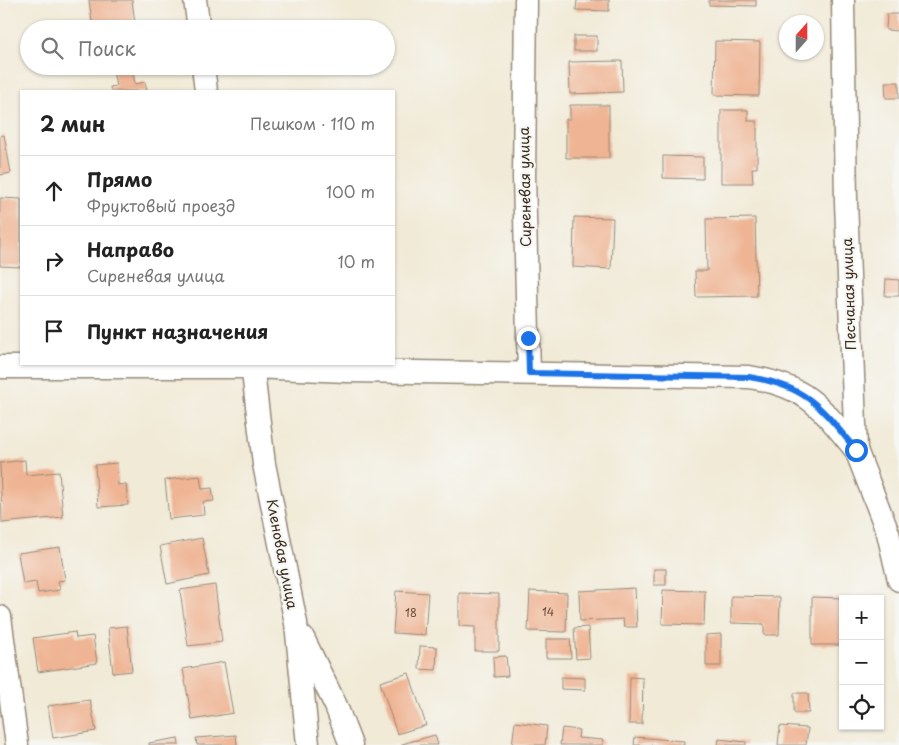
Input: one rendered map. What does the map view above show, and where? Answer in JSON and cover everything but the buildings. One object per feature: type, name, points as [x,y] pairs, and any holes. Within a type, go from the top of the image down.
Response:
[{"type":"street","points":[[195,0],[198,20]]},
{"type":"street","name":"Сиреневая улица","points":[[526,0],[524,177],[529,373]]},
{"type":"street","name":"Песчаная улица","points":[[843,0],[846,202],[856,450],[888,533],[899,580]]},
{"type":"street","points":[[204,75],[206,90]]},
{"type":"street","points":[[0,367],[252,365],[346,371],[749,377],[765,379],[796,390],[811,400],[856,450]]},
{"type":"street","name":"Кленовая улица","points":[[252,365],[264,464],[296,624],[308,745]]},
{"type":"street","points":[[0,618],[17,745]]},
{"type":"street","points":[[296,624],[336,706],[351,745]]},
{"type":"route","points":[[528,338],[529,373],[713,375],[765,379],[781,384],[800,392],[819,407],[856,450]]}]
